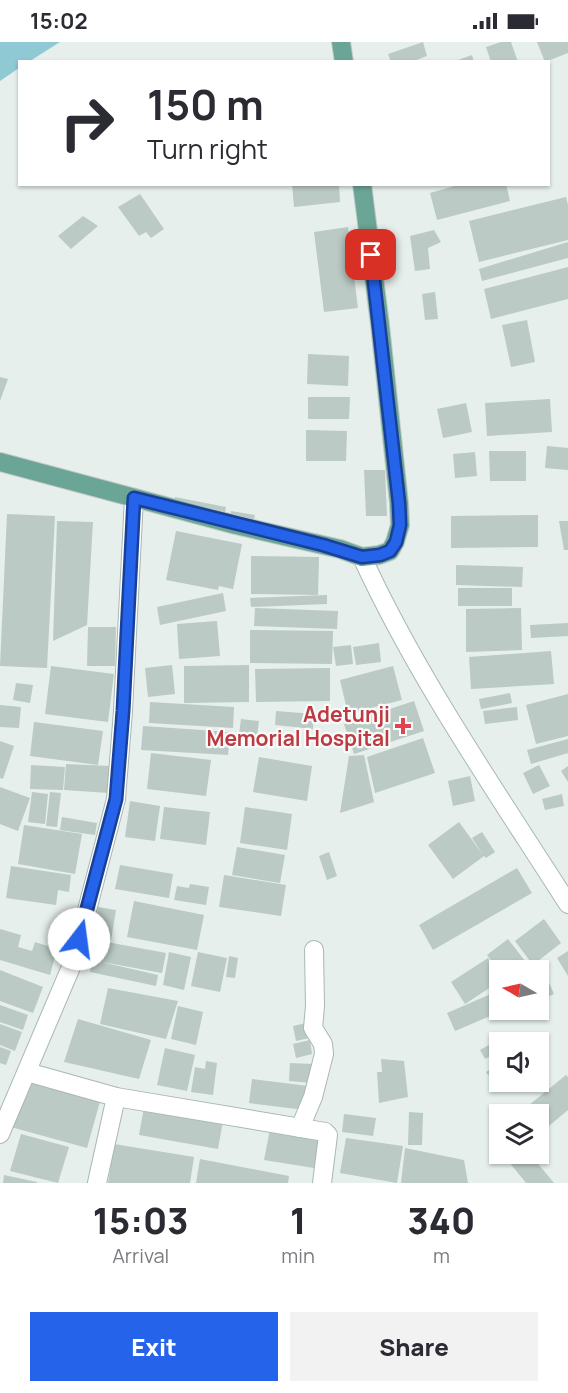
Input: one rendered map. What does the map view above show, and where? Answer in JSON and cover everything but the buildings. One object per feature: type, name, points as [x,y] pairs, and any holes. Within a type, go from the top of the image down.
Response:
[{"type":"main road","points":[[341,42],[344,60]]},
{"type":"main road","points":[[0,462],[332,547],[362,557],[380,555],[390,551],[396,542],[400,525],[380,325],[362,186]]},
{"type":"street","points":[[0,1134],[74,960],[116,799],[134,498]]},
{"type":"street","points":[[362,557],[410,652],[568,904]]},
{"type":"street","points":[[300,1128],[313,1097],[324,1054],[323,1044],[313,1028],[314,950]]},
{"type":"street","points":[[27,1072],[116,1097],[300,1128],[328,1135],[322,1183]]},
{"type":"street","points":[[97,1183],[116,1097]]},
{"type":"water","points":[[0,42],[60,42],[32,60],[18,60],[18,69],[0,81]]},
{"type":"place","name":"Adetunji Memorial Hospital","points":[[403,726]]},
{"type":"route","points":[[79,939],[116,799],[134,498],[340,549],[362,557],[380,555],[390,551],[396,542],[400,525],[399,503],[371,255]]}]
